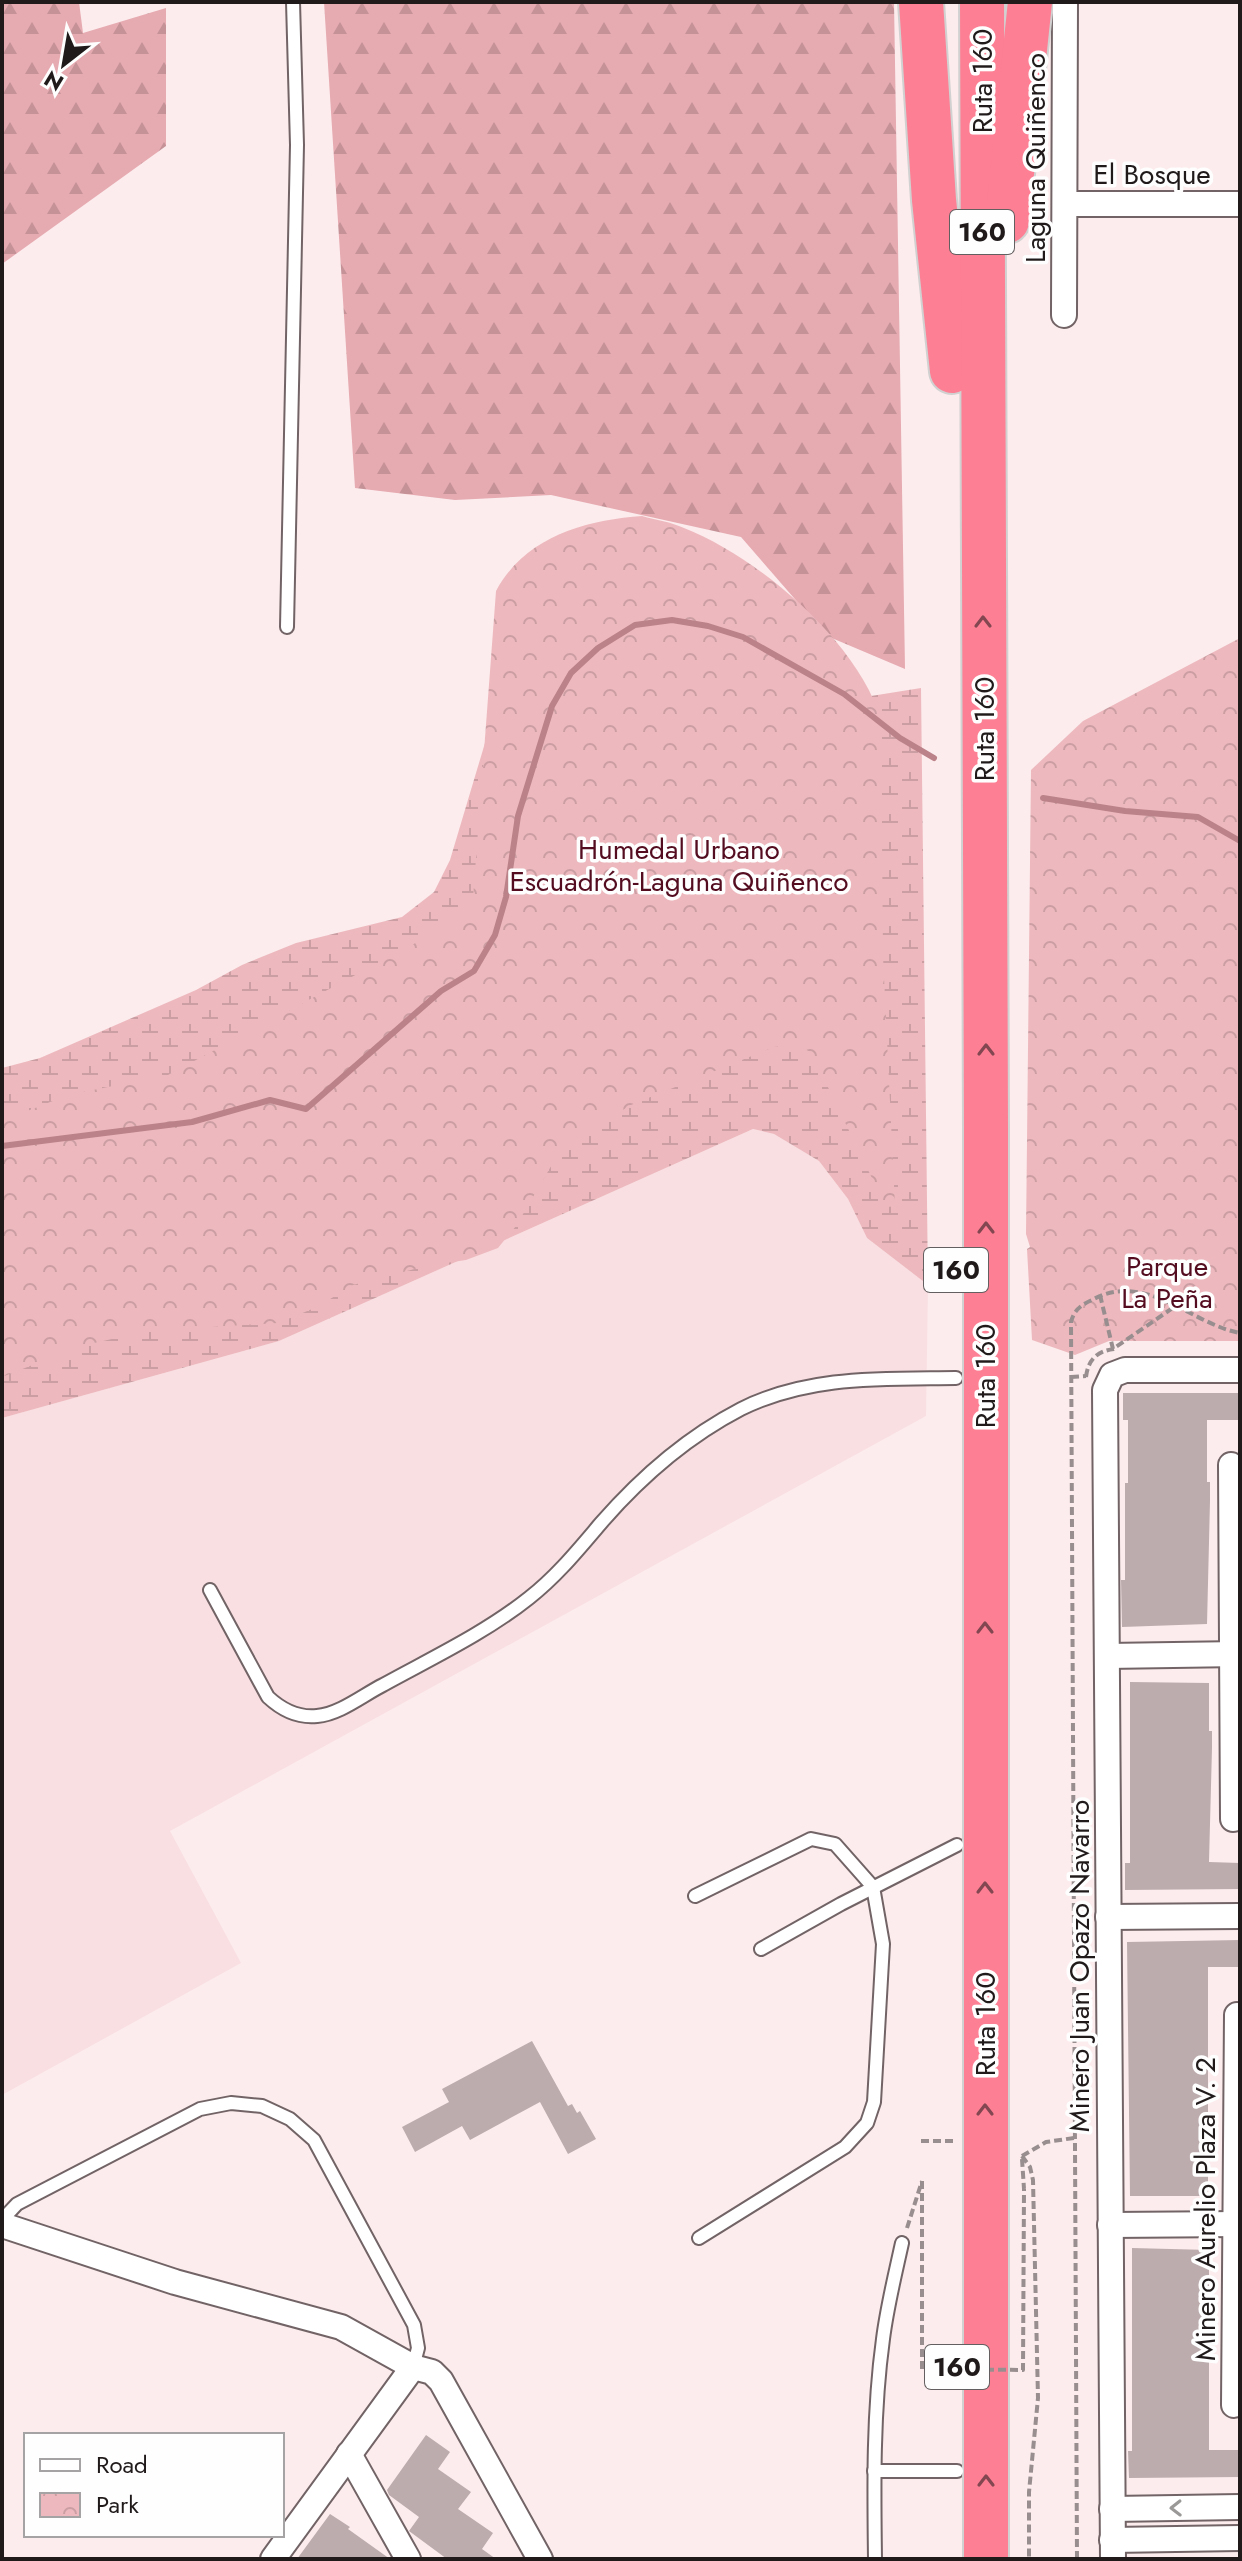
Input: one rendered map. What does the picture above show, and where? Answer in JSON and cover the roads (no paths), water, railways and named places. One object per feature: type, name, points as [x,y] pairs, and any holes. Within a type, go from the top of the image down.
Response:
[{"type":"highway","points":[[921,2],[934,200],[952,371]]},
{"type":"highway","name":"Ruta 160","points":[[952,2],[957,1845],[939,2141],[957,2471],[958,2559]]},
{"type":"highway","name":"Ruta 160","points":[[982,2],[986,2559]]},
{"type":"highway","points":[[982,462],[1030,2]]},
{"type":"street","name":"Laguna Quiñenco","points":[[1064,315],[1065,2]]},
{"type":"street","name":"El Bosque","points":[[1065,204],[1240,204]]},
{"type":"street","name":"Minero Juan Opazo Navarro","points":[[1112,2550],[1105,1390],[1112,1375],[1125,1370],[1240,1370]]},
{"type":"street","points":[[1231,1465],[1235,1496],[1235,1804]]},
{"type":"street","points":[[1107,1656],[1236,1654]]},
{"type":"street","points":[[1108,1917],[1240,1916]]},
{"type":"street","name":"Minero Aurelio Plaza V. 2","points":[[1236,2392],[1237,2015]]},
{"type":"street","points":[[2,2222],[175,2282],[341,2327],[413,2367],[432,2372],[441,2381],[540,2559]]},
{"type":"street","points":[[1110,2225],[1237,2224]]},
{"type":"street","points":[[273,2559],[413,2367]]},
{"type":"street","points":[[349,2454],[408,2559]]},
{"type":"street","points":[[1112,2509],[1240,2507]]},
{"type":"street","points":[[1112,2550],[1239,2545]]},
{"type":"lane","points":[[287,627],[297,145],[293,2]]},
{"type":"lane","points":[[210,1590],[268,1697],[295,1714],[325,1715],[443,1652],[530,1598],[572,1559],[599,1525],[649,1473],[695,1437],[744,1408],[796,1388],[822,1383],[956,1378]]},
{"type":"lane","points":[[695,1896],[811,1839],[835,1844],[873,1887],[883,1944],[874,2102],[867,2123],[845,2147],[699,2238]]},
{"type":"lane","points":[[761,1949],[957,1845]]},
{"type":"lane","points":[[2,2222],[17,2204],[200,2109],[231,2103],[262,2106],[276,2111],[314,2140],[404,2306],[417,2337],[418,2348],[413,2367]]},
{"type":"lane","points":[[875,2559],[874,2471],[883,2340],[902,2243]]},
{"type":"lane","points":[[874,2471],[957,2471]]},
{"type":"waterway","points":[[2,1146],[192,1122],[270,1100],[306,1109],[441,991],[474,971],[495,935],[506,897],[518,816],[552,706],[571,673],[598,648],[635,625],[672,620],[708,626],[743,637],[844,694],[900,738],[934,758]]},
{"type":"waterway","points":[[1043,798],[1125,811],[1198,817],[1240,841]]},
{"type":"park label","name":"Humedal Urbano Escuadrón-Laguna Quiñenco","points":[[679,865]]},
{"type":"park label","name":"Parque La Peña","points":[[1167,1282]]}]
